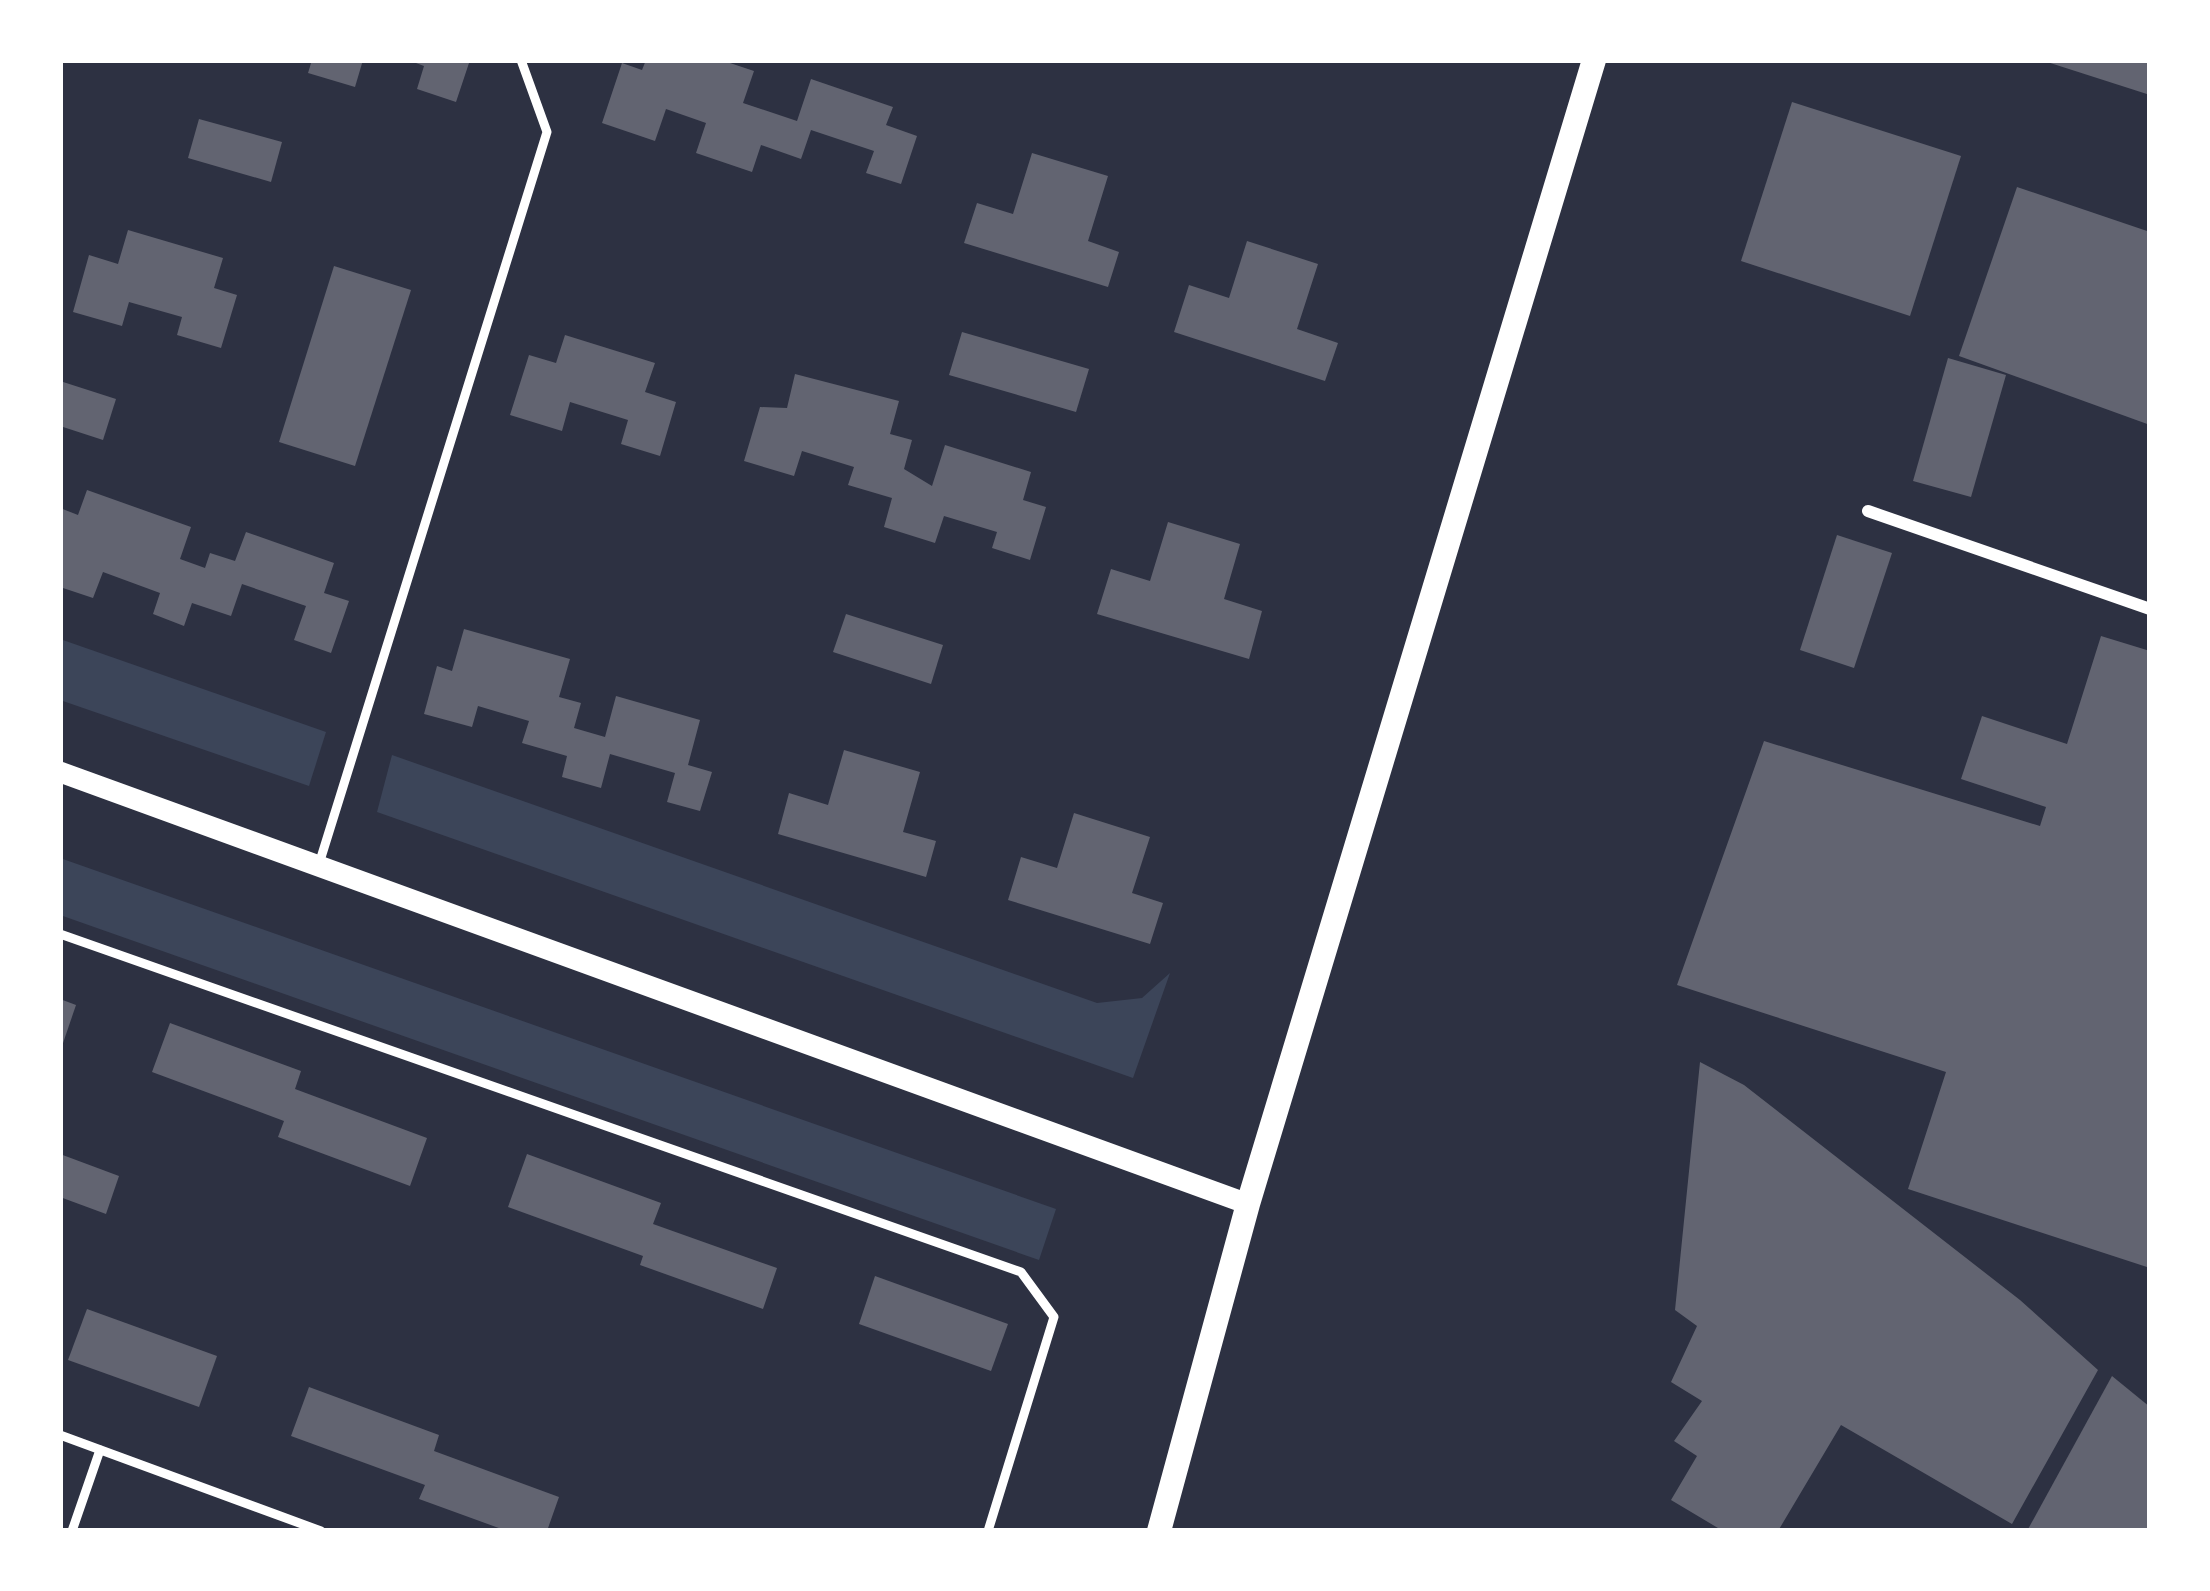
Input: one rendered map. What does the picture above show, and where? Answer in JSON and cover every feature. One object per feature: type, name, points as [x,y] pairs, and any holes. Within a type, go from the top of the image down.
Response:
[{"type":"main road","points":[[1159,1531],[1248,1204],[1594,60]]},
{"type":"street","points":[[1868,511],[2150,609]]},
{"type":"street","points":[[60,772],[1248,1204]]},
{"type":"lane","points":[[319,864],[547,132],[521,60]]},
{"type":"lane","points":[[60,934],[1021,1272],[1054,1317],[988,1531]]},
{"type":"lane","points":[[60,1435],[321,1531]]},
{"type":"lane","points":[[72,1531],[100,1450]]},
{"type":"shaded area","points":[[60,639],[326,732],[309,786],[60,700]]},
{"type":"shaded area","points":[[392,755],[1097,1003],[1142,998],[1170,973],[1133,1078],[377,812]]},
{"type":"shaded area","points":[[60,858],[1056,1209],[1039,1260],[60,915]]},
{"type":"building","points":[[312,60],[363,60],[355,87],[308,73]]},
{"type":"building","points":[[408,60],[470,60],[456,102],[417,89],[424,66]]},
{"type":"building","points":[[646,60],[721,60],[754,71],[743,103],[797,121],[811,79],[893,107],[886,125],[917,136],[901,184],[866,173],[874,151],[811,130],[801,159],[761,145],[752,172],[696,153],[706,123],[666,109],[655,141],[602,123],[622,63],[642,70]]},
{"type":"building","points":[[2150,60],[2150,95],[2044,61]]},
{"type":"building","points":[[1792,102],[1961,156],[1910,316],[1741,261]]},
{"type":"building","points":[[199,119],[282,142],[271,182],[188,158]]},
{"type":"building","points":[[1032,153],[1108,176],[1088,241],[1119,252],[1108,287],[964,243],[977,203],[1013,214]]},
{"type":"building","points":[[2017,187],[2150,232],[2150,425],[1959,356]]},
{"type":"building","points":[[128,230],[223,258],[214,288],[237,295],[221,348],[177,335],[182,317],[129,302],[122,326],[73,312],[89,255],[118,264]]},
{"type":"building","points":[[1247,241],[1318,264],[1297,329],[1338,343],[1325,381],[1174,332],[1189,285],[1229,298]]},
{"type":"building","points":[[334,266],[411,290],[355,466],[279,442]]},
{"type":"building","points":[[962,332],[1089,369],[1076,412],[949,375]]},
{"type":"building","points":[[565,335],[655,363],[645,392],[676,402],[660,456],[621,444],[628,420],[570,402],[562,431],[510,415],[529,355],[556,363]]},
{"type":"building","points":[[1948,358],[2006,375],[1971,497],[1913,481]]},
{"type":"building","points":[[795,374],[899,401],[890,434],[912,440],[904,469],[932,486],[945,445],[1031,472],[1023,500],[1046,507],[1030,560],[992,548],[997,532],[944,516],[935,543],[884,527],[892,498],[848,485],[854,467],[802,451],[794,476],[744,461],[760,407],[787,408]]},
{"type":"building","points":[[60,381],[116,399],[103,440],[60,426]]},
{"type":"building","points":[[87,490],[191,527],[180,559],[205,568],[210,553],[235,561],[246,532],[334,563],[324,593],[349,601],[331,653],[294,640],[306,606],[242,584],[231,616],[192,603],[184,626],[153,614],[160,593],[103,572],[93,598],[60,587],[60,508],[78,515]]},
{"type":"building","points":[[1168,522],[1240,544],[1224,599],[1262,611],[1249,659],[1097,614],[1111,569],[1150,581]]},
{"type":"building","points":[[1837,535],[1892,553],[1854,668],[1800,650]]},
{"type":"building","points":[[846,614],[943,645],[931,684],[833,652]]},
{"type":"building","points":[[464,629],[570,659],[559,697],[581,703],[574,728],[605,737],[616,696],[700,720],[688,765],[712,772],[700,811],[667,802],[675,773],[610,754],[601,788],[562,777],[567,756],[522,743],[529,721],[478,706],[472,727],[424,714],[437,666],[452,671]]},
{"type":"building","points":[[2101,636],[2150,651],[2150,1268],[1908,1189],[1946,1072],[1677,985],[1764,741],[2040,826],[2046,807],[1961,779],[1982,716],[2067,744]]},
{"type":"building","points":[[844,750],[920,772],[903,832],[936,841],[926,877],[778,834],[789,793],[828,805]]},
{"type":"building","points":[[1074,813],[1150,837],[1132,893],[1163,903],[1150,944],[1008,900],[1021,857],[1057,868]]},
{"type":"building","points":[[60,999],[76,1005],[61,1049],[60,1049]]},
{"type":"building","points":[[170,1023],[301,1071],[295,1089],[427,1138],[410,1186],[278,1137],[284,1121],[152,1072]]},
{"type":"building","points":[[1700,1062],[1744,1085],[2020,1300],[2098,1370],[2012,1524],[1841,1425],[1778,1531],[1723,1531],[1671,1500],[1697,1456],[1674,1441],[1702,1401],[1671,1382],[1697,1326],[1675,1310]]},
{"type":"building","points":[[60,1154],[119,1176],[106,1214],[60,1197]]},
{"type":"building","points":[[527,1154],[661,1203],[653,1224],[777,1268],[763,1309],[640,1265],[643,1256],[508,1207]]},
{"type":"building","points":[[875,1276],[1008,1324],[991,1371],[859,1324]]},
{"type":"building","points":[[87,1309],[217,1356],[199,1407],[68,1360]]},
{"type":"building","points":[[2112,1376],[2150,1407],[2150,1531],[2027,1531]]},
{"type":"building","points":[[309,1387],[439,1435],[434,1451],[559,1497],[547,1531],[507,1531],[419,1499],[425,1485],[291,1436]]}]
